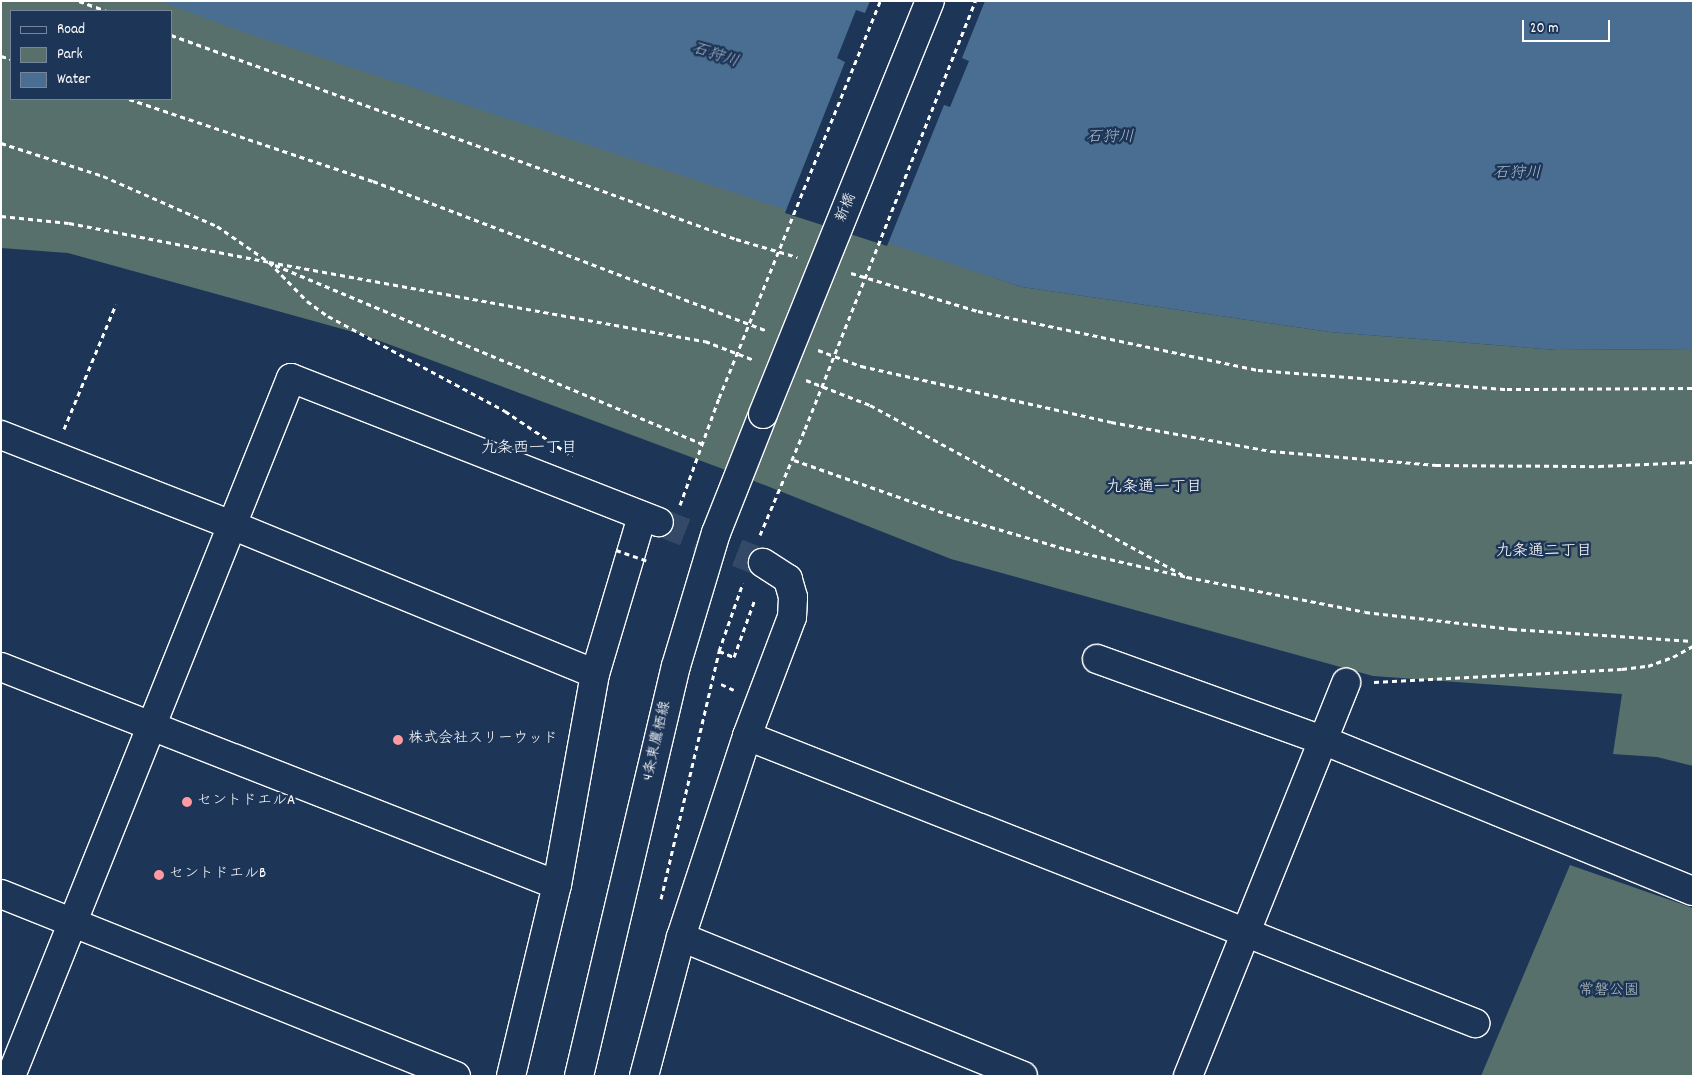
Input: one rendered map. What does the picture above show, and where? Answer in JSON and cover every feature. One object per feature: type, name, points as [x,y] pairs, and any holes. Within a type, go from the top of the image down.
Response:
[{"type":"street","name":"新橋","points":[[764,414],[930,1]]},
{"type":"street","points":[[12,1076],[291,378],[576,488],[651,519],[594,674],[557,885],[511,1076]]},
{"type":"street","name":"4条東鷹栖線","points":[[579,1076],[676,666],[716,532],[764,414]]},
{"type":"street","points":[[1,435],[232,525],[594,674]]},
{"type":"street","points":[[644,1076],[681,937],[747,736],[792,617],[793,597],[788,578],[755,560]]},
{"type":"street","points":[[1097,659],[1325,741],[1693,891]]},
{"type":"street","points":[[1,667],[557,885]]},
{"type":"street","points":[[1188,1076],[1248,933],[1325,741],[1346,683]]},
{"type":"street","points":[[747,736],[1475,1023]]},
{"type":"street","points":[[1,894],[456,1076]]},
{"type":"street","points":[[681,937],[1023,1076]]},
{"type":"path","points":[[79,1],[104,10]]},
{"type":"path","points":[[686,488],[701,443],[880,1]]},
{"type":"path","points":[[660,902],[719,651],[805,428],[975,1]]},
{"type":"path","points":[[172,35],[736,239],[802,258]]},
{"type":"path","points":[[132,100],[373,181],[769,331]]},
{"type":"path","points":[[1,143],[103,176],[217,226],[269,262],[307,301],[328,316],[505,411],[571,455],[580,474],[576,488]]},
{"type":"path","points":[[1,216],[69,223],[269,262],[705,341],[760,362]]},
{"type":"path","points":[[269,262],[701,443]]},
{"type":"path","points":[[848,272],[978,310],[1258,370],[1507,389],[1693,388]]},
{"type":"path","points":[[53,455],[116,304]]},
{"type":"path","points":[[815,348],[870,368],[1111,422],[1271,451],[1436,465],[1599,466],[1693,462]]},
{"type":"path","points":[[797,377],[870,405],[1187,577]]},
{"type":"path","points":[[794,460],[956,517],[1066,548],[1187,577],[1365,612],[1512,629],[1693,641]]},
{"type":"path","points":[[616,550],[648,561]]},
{"type":"path","points":[[719,651],[734,657],[755,599]]},
{"type":"path","points":[[1346,683],[1622,670],[1648,666],[1673,657],[1693,646]]},
{"type":"green space","points":[[1,1],[187,1],[1022,287],[1330,332],[1557,350],[1693,349],[1693,766],[1657,757],[1613,754],[1622,694],[1373,676],[951,559],[739,475],[364,335],[68,253],[1,248]]},
{"type":"green space","name":"常磐公園","points":[[1570,865],[1693,908],[1693,1076],[1481,1076]]},
{"type":"water","name":"石狩川","points":[[159,1],[1693,1],[1693,349],[1557,350],[1330,332],[1022,287],[243,32]]},
{"type":"pier","points":[[870,1],[985,1],[962,58],[969,61],[950,107],[944,105],[887,246],[785,213],[845,62],[837,58],[856,10],[865,13]]},
{"type":"tunnel","points":[[659,522],[763,563]]},
{"type":"place","name":"株式会社スリーウッド","points":[[398,740]]},
{"type":"place","name":"セントドエルA","points":[[187,802]]},
{"type":"place","name":"セントドエルB","points":[[159,875]]},
{"type":"district","name":"九条西一丁目","points":[[529,449]]},
{"type":"district","name":"九条通一丁目","points":[[1154,488]]},
{"type":"district","name":"九条通二丁目","points":[[1544,552]]}]
